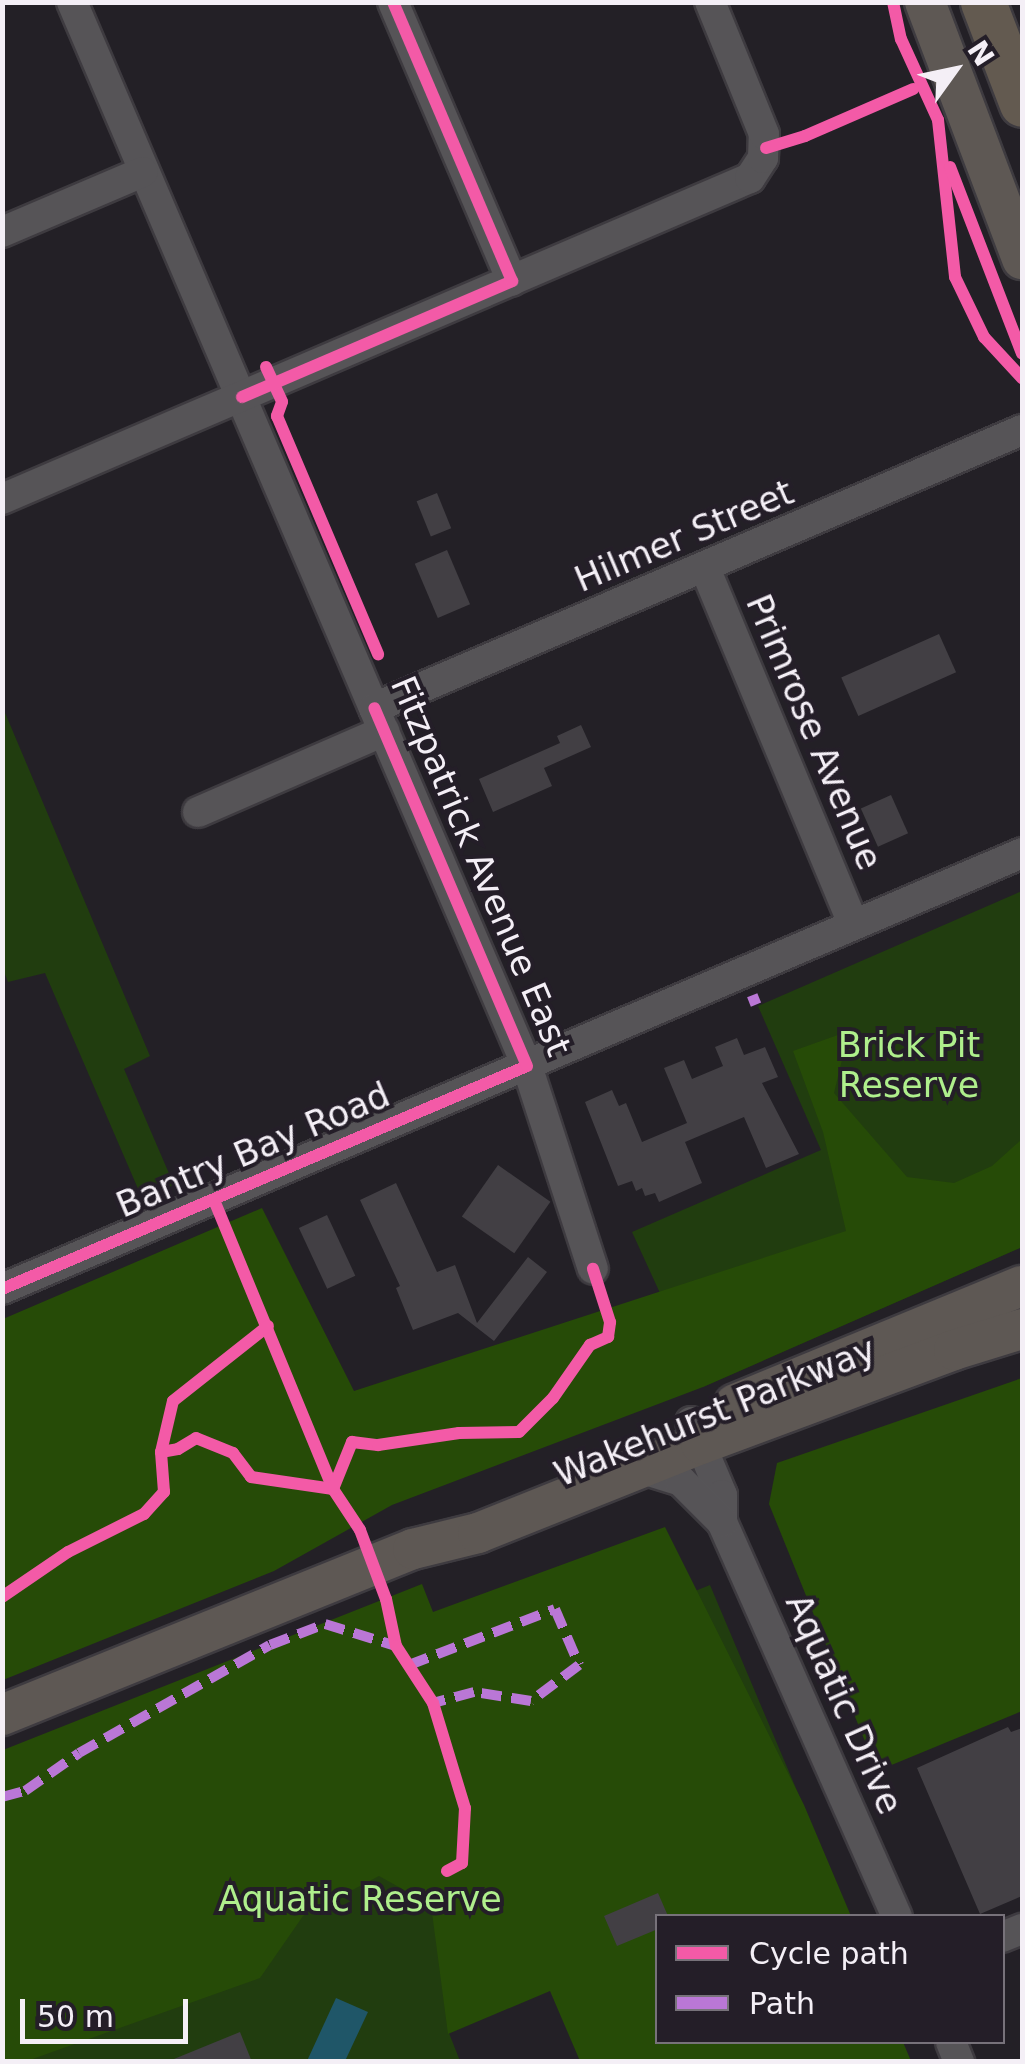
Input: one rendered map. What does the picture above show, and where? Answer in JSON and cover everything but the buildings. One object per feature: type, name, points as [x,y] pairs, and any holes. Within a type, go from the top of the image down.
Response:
[{"type":"highway","points":[[983,2],[1022,104]]},
{"type":"highway","points":[[1011,2],[1022,31]]},
{"type":"main road","points":[[924,2],[1022,260]]},
{"type":"main road","name":"Wakehurst Parkway","points":[[2,1715],[413,1548],[478,1533],[639,1468],[696,1433],[1022,1286]]},
{"type":"main road","name":"Wakehurst Parkway","points":[[413,1548],[470,1512],[696,1433],[1022,1329]]},
{"type":"street","name":"Fitzpatrick Avenue East","points":[[72,2],[528,1066],[593,1269]]},
{"type":"street","points":[[392,2],[512,281]]},
{"type":"street","points":[[2,500],[736,185],[758,169],[766,148],[764,134],[710,2]]},
{"type":"street","points":[[2,232],[143,172]]},
{"type":"street","name":"Hilmer Street","points":[[198,812],[379,720],[705,568],[1022,430]]},
{"type":"street","name":"Primrose Avenue","points":[[705,568],[854,924]]},
{"type":"street","name":"Bantry Bay Road","points":[[2,1289],[1022,854]]},
{"type":"street","name":"Aquatic Drive","points":[[696,1433],[722,1495],[722,1522]]},
{"type":"street","name":"Aquatic Drive","points":[[639,1468],[682,1481],[722,1522],[896,1914]]},
{"type":"green space","points":[[3,708],[150,1056],[124,1069],[174,1185],[142,1198],[45,973],[8,982],[3,969]]},
{"type":"green space","name":"Brick Pit Reserve","points":[[1022,891],[1022,1247],[703,1387],[632,1232],[821,1150],[758,1006]]},
{"type":"green space","points":[[849,1031],[834,1093],[907,1177],[954,1183],[992,1166],[1022,1139],[1022,1247],[703,1387],[392,1505],[274,1571],[3,1680],[3,1319],[262,1208],[354,1391],[846,1231],[823,1132],[793,1051]]},
{"type":"green space","points":[[1022,1378],[1022,1711],[877,1771],[769,1504],[777,1463]]},
{"type":"green space","name":"Aquatic Reserve","points":[[665,1527],[804,1805],[850,1914],[655,1914],[655,2044],[904,2044],[911,2061],[580,2061],[550,1991],[448,2034],[431,1905],[379,1876],[303,1916],[260,1978],[27,2061],[3,2062],[3,1750],[422,1584],[433,1612]]},
{"type":"green space","name":"Aquatic Reserve","points":[[710,1585],[831,1871],[655,1914],[655,1945],[449,2033],[460,2061],[3,2062],[3,1870]]},
{"type":"water","points":[[336,1998],[368,2012],[345,2061],[307,2061]]},
{"type":"marked path","points":[[749,1002],[759,998]]},
{"type":"marked path","points":[[409,1665],[555,1609],[579,1665],[531,1701],[474,1692],[433,1703]]},
{"type":"marked path","points":[[2,1797],[25,1791],[79,1753],[270,1645],[325,1624],[396,1646]]},
{"type":"cycle path","points":[[242,397],[512,281],[393,2]]},
{"type":"cycle path","points":[[893,2],[901,39],[938,120],[955,277],[984,337],[1022,378]]},
{"type":"cycle path","points":[[766,148],[805,136],[913,89]]},
{"type":"cycle path","points":[[950,167],[1022,354]]},
{"type":"cycle path","points":[[266,367],[282,402],[277,416],[378,654]]},
{"type":"cycle path","points":[[2,1289],[527,1066],[374,708]]},
{"type":"cycle path","points":[[214,1200],[333,1489],[360,1530],[386,1599],[396,1646],[433,1703],[465,1808],[462,1863],[447,1871]]},
{"type":"cycle path","points":[[2,1597],[68,1552],[144,1514],[164,1492],[161,1452],[178,1449],[196,1438],[233,1453],[251,1477],[333,1489],[352,1442],[378,1445],[459,1433],[519,1432],[553,1398],[590,1345],[608,1337],[610,1322],[593,1269]]},
{"type":"cycle path","points":[[161,1452],[173,1401],[268,1326]]}]
